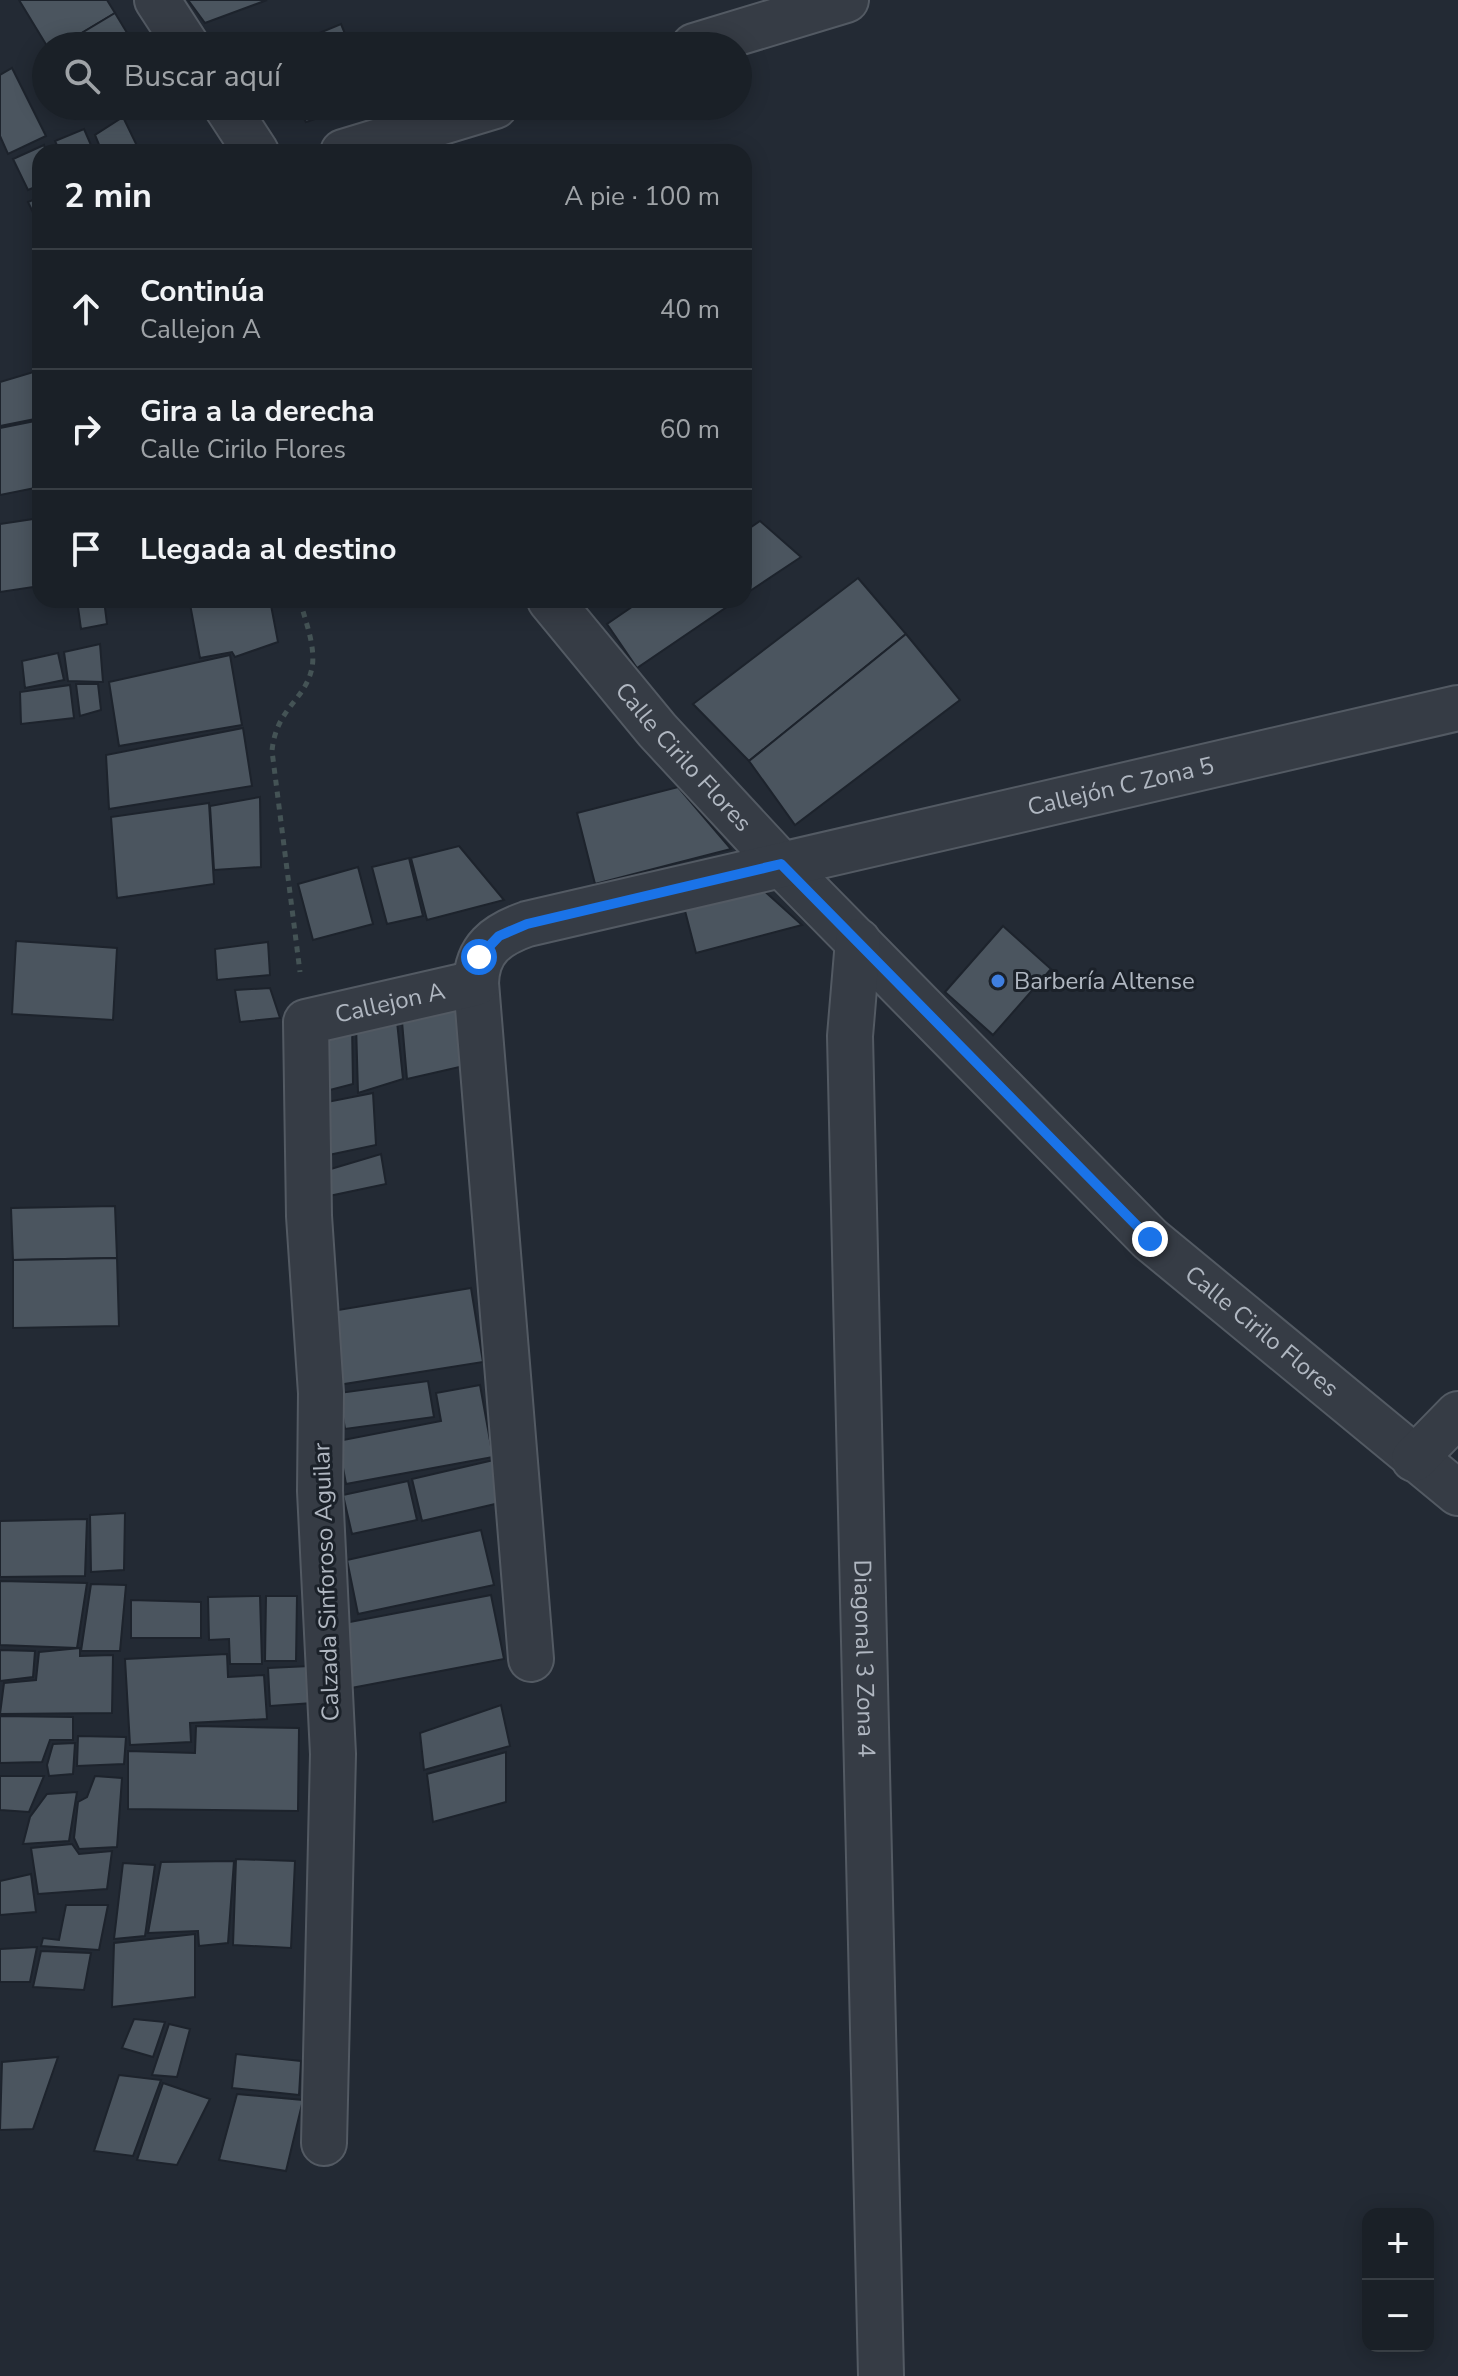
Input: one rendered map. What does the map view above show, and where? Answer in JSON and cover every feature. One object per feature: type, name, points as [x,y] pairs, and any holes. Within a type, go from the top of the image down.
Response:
[{"type":"street","points":[[157,0],[178,32]]},
{"type":"street","points":[[740,32],[846,0]]},
{"type":"street","points":[[235,120],[251,144]]},
{"type":"street","points":[[369,144],[449,120]]},
{"type":"street","name":"Calle Cirilo Flores","points":[[557,608],[657,730],[781,864],[1150,1239],[1458,1493]]},
{"type":"street","name":"Callejón C Zona 5","points":[[781,864],[1458,708]]},
{"type":"street","name":"Callejon A","points":[[306,1022],[481,965],[499,936],[527,924],[781,864]]},
{"type":"street","name":"Diagonal 3 Zona 4","points":[[858,941],[850,1036],[881,2376]]},
{"type":"street","points":[[481,965],[531,1659]]},
{"type":"street","name":"Calzada Sinforoso Aguilar","points":[[306,1022],[309,1216],[321,1393],[320,1491],[333,1754],[324,2143]]},
{"type":"street","points":[[1414,1459],[1458,1414]]},
{"type":"path","points":[[302,608],[312,648],[312,666],[300,693],[280,717],[272,751],[306,1022]]},
{"type":"building","points":[[19,0],[107,0],[115,13],[83,32],[38,32]]},
{"type":"building","points":[[188,0],[267,0],[205,23]]},
{"type":"building","points":[[115,13],[127,32],[83,32]]},
{"type":"building","points":[[341,24],[344,32],[322,32]]},
{"type":"building","points":[[12,68],[32,108],[32,120],[38,120],[46,136],[8,154],[0,136],[0,75]]},
{"type":"building","points":[[118,120],[124,120],[136,144],[99,144],[95,135]]},
{"type":"building","points":[[84,129],[91,144],[56,144],[55,141]]},
{"type":"building","points":[[32,150],[32,188],[28,190],[13,159]]},
{"type":"building","points":[[32,372],[32,420],[0,426],[0,382]]},
{"type":"building","points":[[32,422],[32,489],[0,495],[0,428]]},
{"type":"building","points":[[32,519],[32,587],[0,592],[0,524]]},
{"type":"building","points":[[760,521],[801,557],[752,590],[752,526]]},
{"type":"building","points":[[858,578],[906,634],[749,761],[693,704]]},
{"type":"building","points":[[78,608],[105,608],[107,624],[81,629]]},
{"type":"building","points":[[191,608],[272,608],[278,642],[235,657],[232,652],[200,658]]},
{"type":"building","points":[[630,608],[725,608],[637,668],[607,624]]},
{"type":"building","points":[[906,634],[960,700],[795,825],[749,761]]},
{"type":"building","points":[[100,644],[103,682],[68,681],[64,652]]},
{"type":"building","points":[[58,653],[64,680],[25,688],[22,661]]},
{"type":"building","points":[[230,655],[242,725],[119,746],[109,682]]},
{"type":"building","points":[[76,684],[98,684],[101,710],[80,716]]},
{"type":"building","points":[[70,685],[74,718],[21,724],[20,692]]},
{"type":"building","points":[[243,728],[252,786],[109,809],[106,755]]},
{"type":"building","points":[[678,787],[731,849],[595,884],[577,813]]},
{"type":"building","points":[[260,797],[261,867],[214,870],[210,806]]},
{"type":"building","points":[[209,803],[214,884],[117,898],[111,817]]},
{"type":"building","points":[[459,846],[504,900],[427,920],[411,858]]},
{"type":"building","points":[[409,858],[423,916],[387,924],[372,867]]},
{"type":"building","points":[[358,867],[373,924],[313,940],[298,884]]},
{"type":"building","points":[[761,888],[802,925],[696,953],[684,907]]},
{"type":"building","name":"Barbería Altense","points":[[1003,926],[1051,969],[993,1035],[945,992]]},
{"type":"building","points":[[16,941],[117,948],[113,1020],[12,1014]]},
{"type":"building","points":[[268,942],[270,975],[217,980],[215,949]]},
{"type":"building","points":[[270,988],[280,1018],[240,1022],[235,990]]},
{"type":"building","points":[[458,999],[464,1066],[407,1079],[401,1010]]},
{"type":"building","points":[[396,1012],[403,1079],[358,1093],[356,1024]]},
{"type":"building","points":[[352,1024],[353,1084],[326,1091],[319,1045]]},
{"type":"building","points":[[373,1093],[376,1145],[324,1156],[327,1102]]},
{"type":"building","points":[[381,1154],[386,1184],[329,1196],[324,1171]]},
{"type":"building","points":[[115,1206],[117,1258],[13,1260],[11,1208]]},
{"type":"building","points":[[117,1258],[119,1326],[13,1328],[13,1260]]},
{"type":"building","points":[[471,1288],[483,1362],[338,1385],[326,1312]]},
{"type":"building","points":[[428,1381],[434,1417],[345,1429],[339,1393]]},
{"type":"building","points":[[480,1385],[493,1457],[346,1484],[338,1441],[441,1421],[436,1393]]},
{"type":"building","points":[[498,1459],[508,1501],[422,1521],[412,1479]]},
{"type":"building","points":[[408,1481],[417,1520],[352,1534],[343,1495]]},
{"type":"building","points":[[125,1513],[124,1570],[91,1572],[90,1515]]},
{"type":"building","points":[[87,1519],[85,1576],[0,1577],[0,1521]]},
{"type":"building","points":[[481,1530],[494,1585],[358,1614],[347,1560]]},
{"type":"building","points":[[0,1581],[87,1583],[77,1648],[0,1645]]},
{"type":"building","points":[[91,1584],[126,1585],[120,1651],[81,1651]]},
{"type":"building","points":[[491,1595],[504,1659],[346,1689],[334,1625]]},
{"type":"building","points":[[260,1596],[262,1664],[230,1664],[229,1639],[209,1640],[208,1597]]},
{"type":"building","points":[[266,1596],[297,1596],[296,1661],[265,1661]]},
{"type":"building","points":[[131,1600],[201,1602],[201,1638],[131,1638]]},
{"type":"building","points":[[80,1648],[80,1656],[113,1655],[112,1713],[0,1714],[4,1683],[36,1680],[39,1652]]},
{"type":"building","points":[[0,1650],[35,1651],[33,1677],[0,1681]]},
{"type":"building","points":[[227,1654],[228,1677],[264,1675],[267,1719],[190,1723],[191,1742],[130,1745],[125,1659]]},
{"type":"building","points":[[310,1666],[313,1703],[270,1706],[268,1668]]},
{"type":"building","points":[[501,1705],[510,1746],[424,1770],[420,1733]]},
{"type":"building","points":[[0,1716],[73,1717],[73,1740],[50,1740],[42,1762],[0,1763]]},
{"type":"building","points":[[196,1726],[299,1728],[298,1811],[128,1809],[128,1751],[195,1753]]},
{"type":"building","points":[[78,1736],[126,1737],[124,1764],[77,1766]]},
{"type":"building","points":[[75,1743],[73,1774],[49,1776],[47,1765],[53,1744]]},
{"type":"building","points":[[506,1752],[506,1802],[433,1822],[427,1774]]},
{"type":"building","points":[[0,1776],[44,1776],[29,1812],[0,1810]]},
{"type":"building","points":[[95,1776],[122,1778],[117,1847],[79,1849],[74,1838],[78,1802],[87,1797]]},
{"type":"building","points":[[77,1792],[69,1841],[23,1844],[30,1817],[47,1794]]},
{"type":"building","points":[[72,1844],[79,1854],[112,1851],[107,1889],[38,1894],[31,1848]]},
{"type":"building","points":[[236,1859],[295,1861],[291,1948],[233,1945]]},
{"type":"building","points":[[234,1861],[228,1943],[199,1946],[198,1931],[148,1933],[161,1862]]},
{"type":"building","points":[[123,1863],[155,1865],[145,1936],[114,1939]]},
{"type":"building","points":[[31,1874],[36,1912],[0,1915],[0,1881]]},
{"type":"building","points":[[66,1905],[108,1905],[99,1950],[41,1946],[43,1938],[59,1940]]},
{"type":"building","points":[[195,1934],[195,1997],[112,2007],[114,1943]]},
{"type":"building","points":[[37,1947],[30,1982],[0,1982],[0,1949]]},
{"type":"building","points":[[41,1951],[91,1953],[84,1990],[33,1987]]},
{"type":"building","points":[[134,2019],[165,2022],[153,2057],[122,2048]]},
{"type":"building","points":[[169,2024],[190,2029],[177,2077],[152,2075]]},
{"type":"building","points":[[236,2054],[301,2061],[299,2095],[232,2088]]},
{"type":"building","points":[[58,2057],[33,2129],[0,2130],[2,2062]]},
{"type":"building","points":[[119,2075],[161,2080],[133,2156],[94,2151]]},
{"type":"building","points":[[163,2083],[210,2099],[177,2165],[137,2160]]},
{"type":"building","points":[[237,2094],[303,2100],[286,2171],[219,2160]]},
{"type":"place","name":"Barbería Altense","points":[[998,981]]},
{"type":"route","points":[[479,957],[499,936],[527,924],[781,864],[1150,1239]]}]
